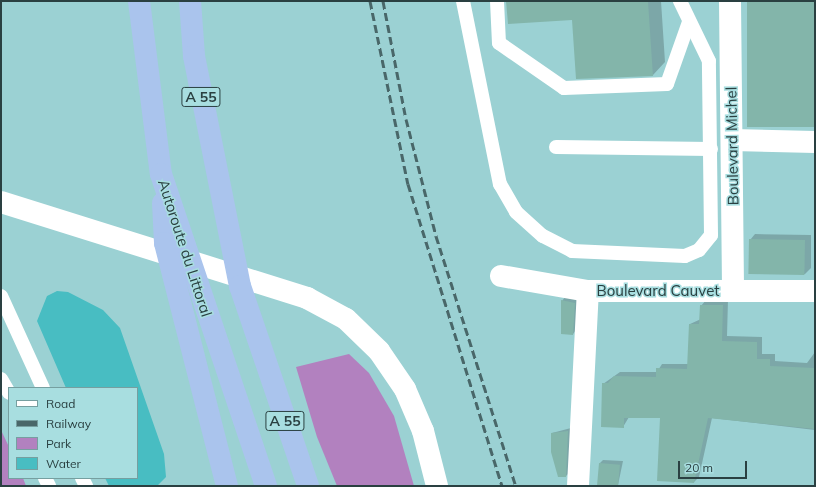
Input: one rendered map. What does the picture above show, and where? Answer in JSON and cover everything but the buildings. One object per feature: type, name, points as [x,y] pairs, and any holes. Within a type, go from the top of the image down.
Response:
[{"type":"highway","name":"Autoroute du Littoral","points":[[139,1],[161,174],[215,342],[266,486]]},
{"type":"highway","name":"A 55","points":[[190,1],[194,56],[219,191],[240,286],[261,355],[308,486]]},
{"type":"highway","points":[[161,174],[165,243],[186,333],[227,486]]},
{"type":"street","name":"Boulevard Michel","points":[[730,1],[733,292]]},
{"type":"street","points":[[732,140],[815,142]]},
{"type":"street","points":[[1,202],[307,298],[346,319],[379,351],[405,389],[423,431],[437,486]]},
{"type":"street","name":"Boulevard Cauvet","points":[[502,276],[588,291],[815,291]]},
{"type":"street","points":[[578,486],[588,291]]},
{"type":"lane","points":[[463,1],[500,184],[516,212],[543,236],[572,251],[685,256],[699,250],[711,235],[711,149],[709,61],[680,1]]},
{"type":"lane","points":[[497,1],[500,43],[564,88],[667,84],[689,22]]},
{"type":"lane","points":[[556,147],[711,149]]},
{"type":"lane","points":[[1,296],[43,387]]},
{"type":"lane","points":[[1,379],[8,391]]},
{"type":"green space","points":[[349,354],[369,373],[394,416],[414,486],[337,486],[317,437],[296,367]]},
{"type":"green space","points":[[1,430],[8,445],[8,479],[23,479],[26,486],[1,486]]},
{"type":"water","points":[[57,291],[68,292],[103,310],[120,328],[164,454],[166,477],[157,486],[109,486],[106,479],[138,479],[138,387],[66,387],[37,321],[47,296]]},
{"type":"railway","points":[[370,1],[408,184],[502,486]]},
{"type":"railway","points":[[383,1],[406,119],[436,236],[516,486]]}]
